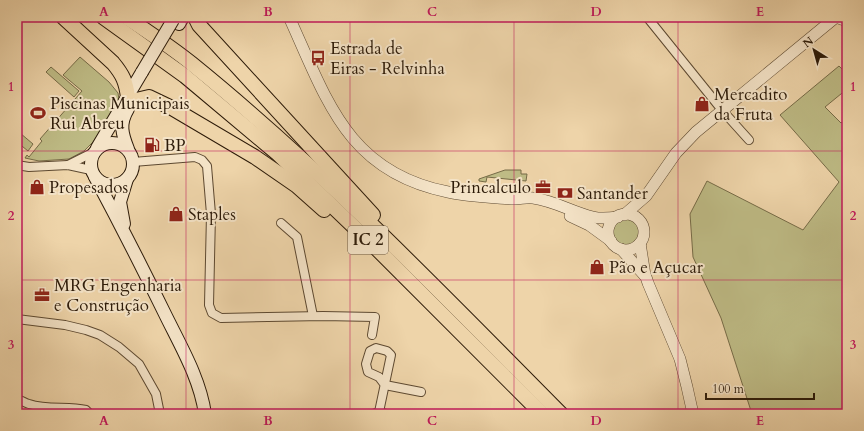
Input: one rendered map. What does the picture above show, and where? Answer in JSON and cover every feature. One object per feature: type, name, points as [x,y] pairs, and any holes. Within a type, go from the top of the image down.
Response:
[{"type":"highway","points":[[63,17],[120,72],[126,82],[130,99],[149,97],[172,108],[255,157],[297,186],[359,241],[408,270]]},
{"type":"highway","name":"IC 2","points":[[103,17],[185,76],[278,154],[408,270],[561,414]]},
{"type":"highway","name":"IC 2","points":[[126,17],[191,63],[285,143],[408,270],[542,414]]},
{"type":"highway","points":[[195,17],[199,25],[384,227],[408,270]]},
{"type":"main road","points":[[177,20],[130,99],[95,150],[90,161],[93,173],[127,237],[191,367],[203,404],[204,414]]},
{"type":"main road","points":[[93,173],[100,182],[107,185],[121,183],[131,174],[133,162],[132,155],[122,133],[122,122],[130,99]]},
{"type":"main road","points":[[95,150],[102,144],[109,142],[122,145],[128,149]]},
{"type":"main road","points":[[127,179],[120,202],[127,237]]},
{"type":"street","points":[[289,17],[328,102],[358,145],[371,158],[388,170],[422,185],[449,192],[516,199],[531,198],[553,202],[594,217],[634,216],[642,224]]},
{"type":"street","points":[[647,17],[722,110],[749,140]]},
{"type":"street","points":[[611,241],[609,230],[613,220],[621,216],[646,196],[676,153],[696,132],[836,17],[847,21]]},
{"type":"street","points":[[68,165],[95,150]]},
{"type":"street","points":[[133,162],[194,157],[202,160],[207,166],[211,214],[209,305],[212,313],[221,318],[313,316],[375,317],[372,335]]},
{"type":"street","points":[[17,165],[29,167],[68,165],[93,173]]},
{"type":"street","points":[[621,249],[632,249],[640,243],[644,234],[642,224],[646,196]]},
{"type":"street","points":[[516,199],[529,204],[551,209],[578,219],[599,231],[621,249],[646,277]]},
{"type":"street","points":[[281,223],[297,237],[313,316]]},
{"type":"street","points":[[640,243],[646,277],[680,359],[688,387],[693,414]]},
{"type":"street","points":[[17,319],[65,325],[86,330],[100,335],[119,347],[139,364],[156,394],[160,414]]},
{"type":"street","points":[[380,413],[385,385],[421,392]]},
{"type":"street","points":[[17,399],[30,404],[46,407],[73,407],[86,410],[90,414]]},
{"type":"shaded area","points":[[80,57],[109,82],[118,93],[119,100],[111,115],[93,142],[84,151],[69,159],[39,161],[25,158],[27,155],[29,157],[42,141],[40,139],[82,91],[63,75]]},
{"type":"shaded area","points":[[839,66],[847,74],[847,89],[825,107],[841,123],[847,119],[847,414],[752,414],[721,318],[693,257],[690,214],[707,181],[803,230],[839,182],[780,115]]},
{"type":"shaded area","points":[[51,67],[79,91],[74,97],[46,72]]},
{"type":"shaded area","points":[[20,133],[33,144],[28,151],[17,142],[17,136]]},
{"type":"shaded area","points":[[505,170],[521,170],[521,174],[527,174],[526,181],[487,177],[486,182],[479,181],[479,179]]},
{"type":"shaded area","points":[[626,219],[635,223],[639,232],[635,241],[626,245],[617,241],[613,232],[617,223]]},
{"type":"place","name":"Estrada de Eiras - Relvinha","points":[[318,58]]},
{"type":"place","name":"Mercadito da Fruta","points":[[702,104]]},
{"type":"place","name":"Piscinas Municipais Rui Abreu","points":[[38,113]]},
{"type":"place","name":"BP","points":[[152,145]]},
{"type":"place","name":"Propesados","points":[[37,187]]},
{"type":"place","name":"Princalculo","points":[[543,187]]},
{"type":"place","name":"Santander","points":[[565,193]]},
{"type":"place","name":"Staples","points":[[176,214]]},
{"type":"place","name":"Pão e Açucar","points":[[597,267]]},
{"type":"place","name":"MRG Engenharia e Construção","points":[[42,295]]}]
